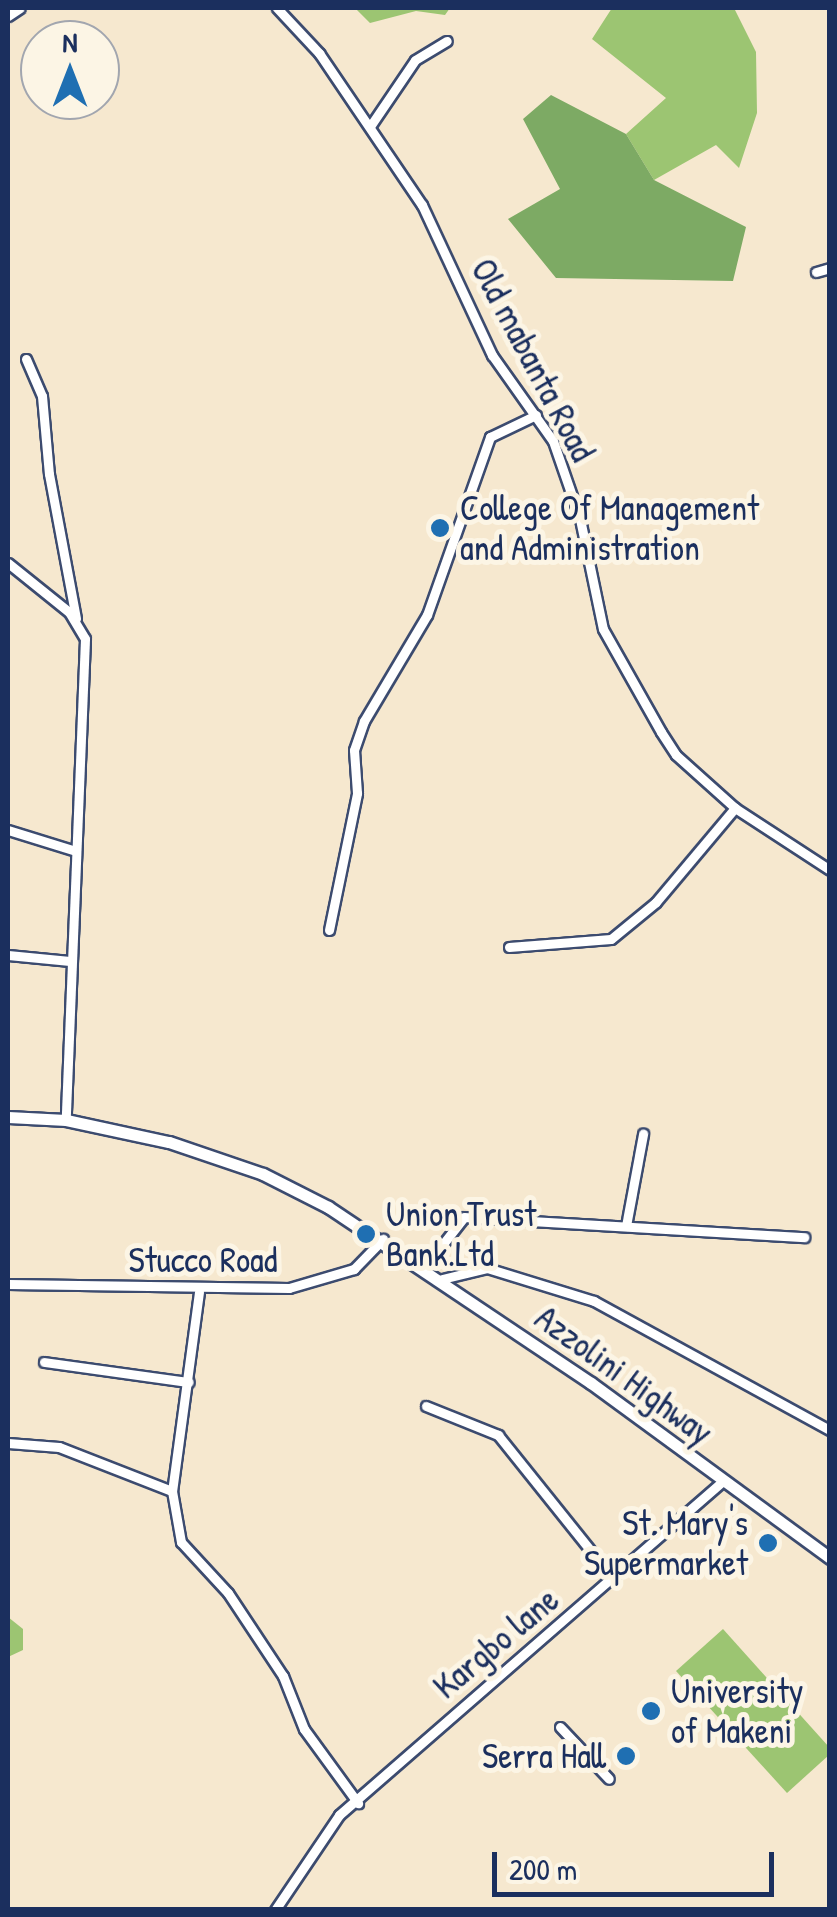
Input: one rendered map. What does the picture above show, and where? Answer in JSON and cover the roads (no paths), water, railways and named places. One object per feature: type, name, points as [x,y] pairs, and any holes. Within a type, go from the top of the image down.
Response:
[{"type":"main road","name":"Azzolini Highway","points":[[8,1116],[66,1120],[218,1156],[298,1191],[425,1267],[830,1558]]},
{"type":"street","points":[[8,16],[20,8]]},
{"type":"street","name":"Old mabanta Road","points":[[277,8],[371,125],[422,204],[492,355],[553,441],[580,519],[603,629],[676,755],[735,808],[830,870]]},
{"type":"street","points":[[371,125],[416,60],[447,41]]},
{"type":"street","points":[[816,272],[830,268]]},
{"type":"street","points":[[26,359],[42,396],[49,474],[77,620],[85,640],[86,692],[70,960],[66,1120]]},
{"type":"street","points":[[329,930],[357,793],[354,750],[364,721],[427,615],[490,437],[536,415]]},
{"type":"street","points":[[8,563],[77,620]]},
{"type":"street","points":[[509,947],[611,939],[656,902],[735,808]]},
{"type":"street","points":[[8,830],[76,851]]},
{"type":"street","points":[[8,955],[70,960]]},
{"type":"street","points":[[626,1226],[643,1134]]},
{"type":"street","points":[[425,1267],[464,1217],[804,1237]]},
{"type":"street","name":"Stucco Road","points":[[8,1284],[199,1292],[316,1284],[369,1259],[383,1239]]},
{"type":"street","points":[[442,1279],[486,1268],[594,1301],[830,1430]]},
{"type":"street","points":[[199,1292],[172,1491],[181,1542],[228,1592],[284,1676],[304,1728],[358,1802]]},
{"type":"street","points":[[44,1362],[189,1382]]},
{"type":"street","points":[[426,1406],[498,1435],[614,1580]]},
{"type":"street","points":[[8,1443],[59,1447],[172,1491]]},
{"type":"street","name":"Kargbo lane","points":[[274,1910],[329,1826],[723,1481]]},
{"type":"street","points":[[560,1727],[609,1779]]},
{"type":"place","name":"College Of Management and Administration","points":[[440,528]]},
{"type":"place","name":"Union Trust Bank.Ltd","points":[[366,1234]]},
{"type":"place","name":"St. Mary's Supermarket","points":[[768,1543]]},
{"type":"place","name":"University of Makeni","points":[[651,1711]]},
{"type":"place","name":"Serra Hall","points":[[626,1756]]}]
